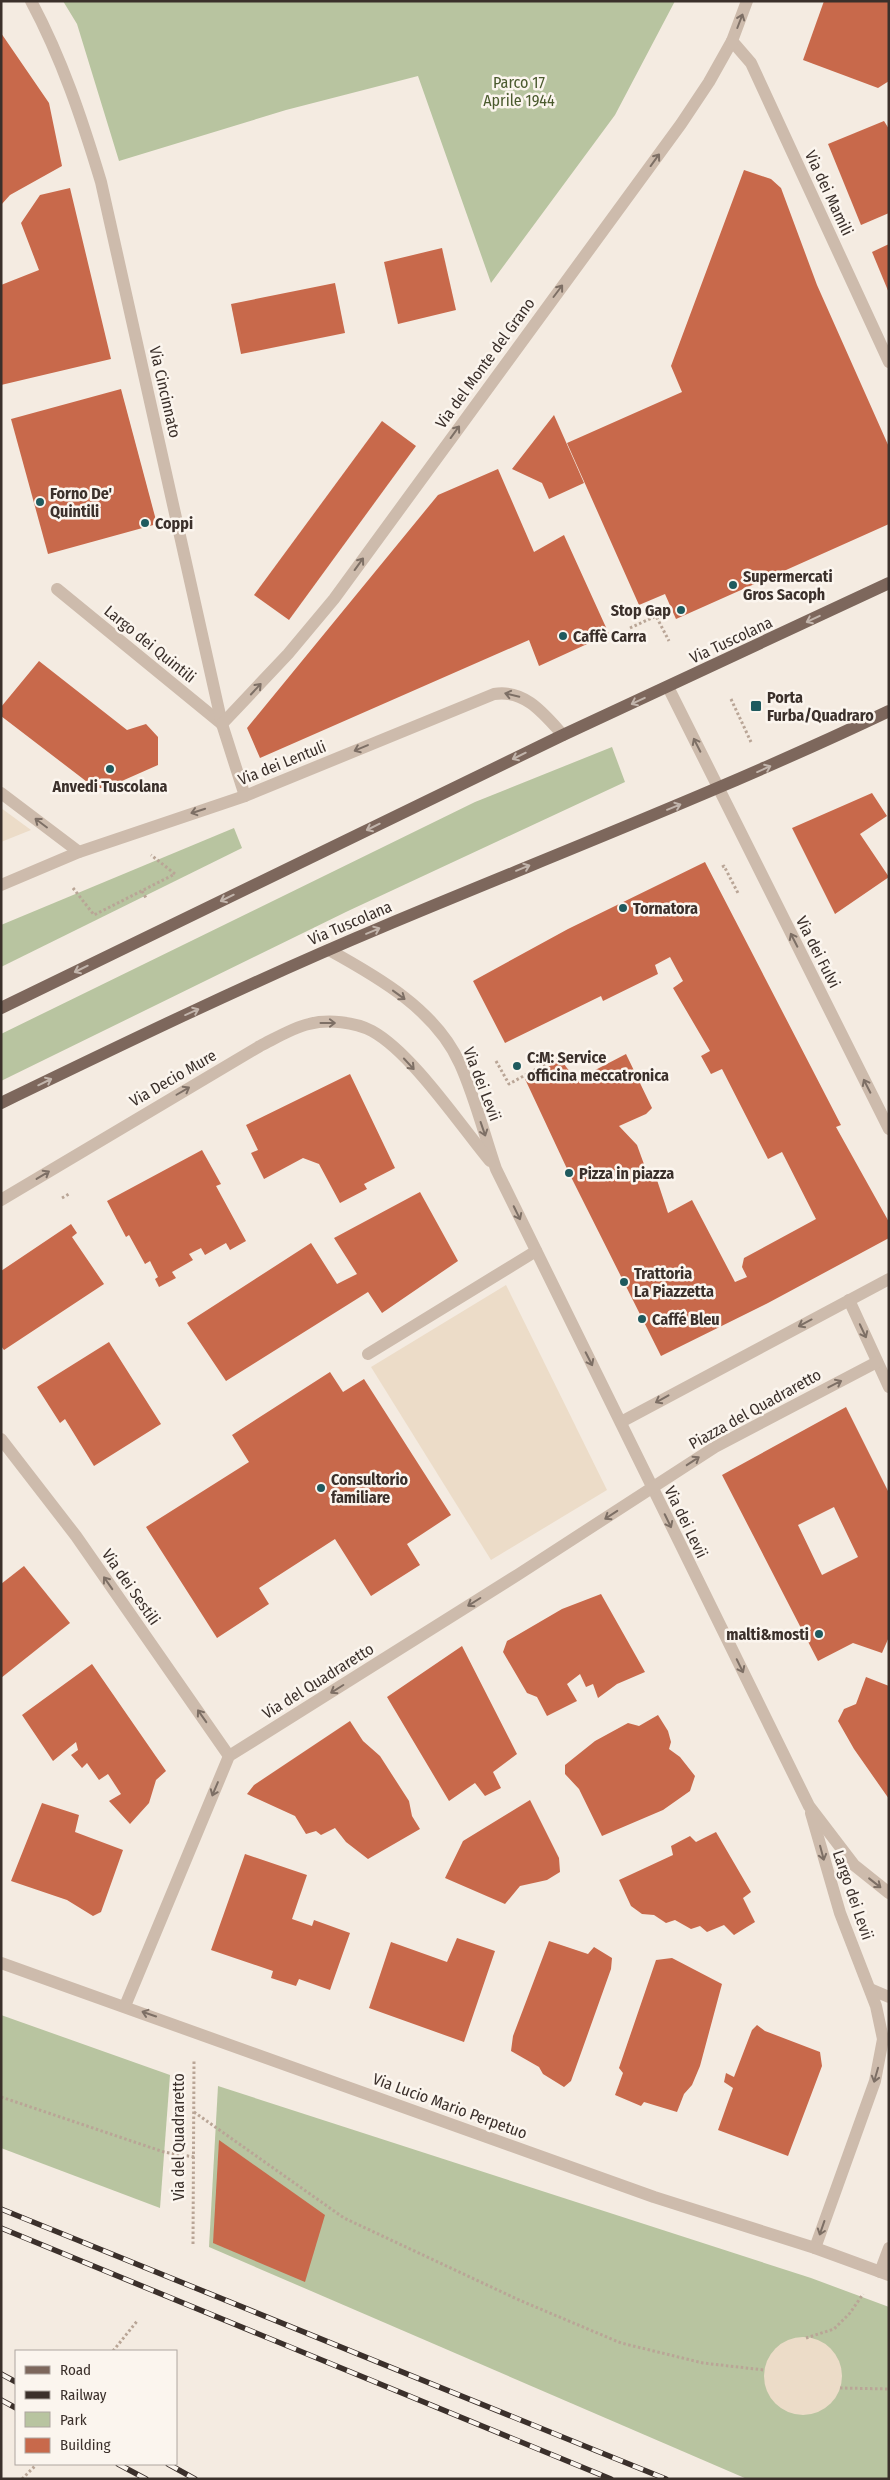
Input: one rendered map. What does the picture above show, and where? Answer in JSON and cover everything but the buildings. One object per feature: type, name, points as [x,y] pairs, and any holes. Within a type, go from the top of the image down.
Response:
[{"type":"main road","name":"Via Tuscolana","points":[[1,1008],[563,735],[889,583]]},
{"type":"main road","name":"Via Tuscolana","points":[[1,1103],[158,1027],[329,950],[719,788],[889,711]]},
{"type":"street","name":"Via Cincinnato","points":[[31,1],[67,80],[101,182],[222,724],[245,796]]},
{"type":"street","name":"Via del Monte del Grano","points":[[222,724],[288,654],[334,598],[655,161],[709,82],[732,41],[747,1]]},
{"type":"street","name":"Via dei Mamili","points":[[732,41],[751,63],[889,362]]},
{"type":"street","name":"Largo dei Quintili","points":[[57,589],[222,724]]},
{"type":"street","points":[[668,686],[719,788]]},
{"type":"street","name":"Via dei Lentuli","points":[[1,884],[79,852],[245,796],[494,694],[505,692],[529,700],[563,735]]},
{"type":"street","name":"Via dei Fulvi","points":[[719,788],[889,1129]]},
{"type":"street","points":[[1,793],[79,852]]},
{"type":"street","name":"Via dei Levii","points":[[329,950],[364,969],[410,1003],[446,1039],[460,1063],[496,1169],[809,1806]]},
{"type":"street","name":"Via Decio Mure","points":[[1,1200],[260,1046],[295,1029],[325,1022],[351,1024],[373,1032]]},
{"type":"street","name":"Via dei Levii","points":[[373,1032],[394,1048],[424,1080],[496,1169]]},
{"type":"street","points":[[368,1354],[536,1251]]},
{"type":"street","points":[[621,1422],[889,1279]]},
{"type":"street","points":[[849,1300],[889,1387]]},
{"type":"street","name":"Piazza del Quadraretto","points":[[652,1488],[721,1443],[877,1362]]},
{"type":"street","name":"Via dei Sestili","points":[[1,1439],[76,1536],[230,1756]]},
{"type":"street","name":"Via del Quadraretto","points":[[230,1756],[652,1488]]},
{"type":"street","points":[[125,2006],[230,1756]]},
{"type":"street","name":"Largo dei Levii","points":[[809,1806],[854,1865],[889,1893]]},
{"type":"street","name":"Largo dei Levii","points":[[809,1806],[840,1914],[870,1989],[881,2023],[883,2039],[880,2061],[815,2248]]},
{"type":"street","name":"Via Lucio Mario Perpetuo","points":[[1,1963],[654,2196],[815,2248],[884,2274]]},
{"type":"street","points":[[870,1989],[889,1997]]},
{"type":"street","points":[[884,2274],[889,2248]]},
{"type":"path","points":[[630,628],[656,616],[669,641]]},
{"type":"path","points":[[731,700],[751,742]]},
{"type":"path","points":[[73,888],[94,915],[175,874],[151,855]]},
{"type":"path","points":[[722,867],[724,866],[739,895]]},
{"type":"path","points":[[142,890],[146,898]]},
{"type":"path","points":[[496,1061],[509,1084],[562,1055],[569,1059]]},
{"type":"path","name":"Via del Quadraretto","points":[[194,2031],[194,2244]]},
{"type":"path","points":[[1,2097],[164,2152],[194,2157]]},
{"type":"path","points":[[194,2112],[344,2218],[518,2300],[621,2343],[703,2363],[764,2370]]},
{"type":"path","points":[[806,2338],[834,2329],[884,2274]]},
{"type":"path","points":[[114,2350],[138,2320]]},
{"type":"path","points":[[840,2388],[889,2389]]},
{"type":"path","points":[[22,2479],[36,2465]]},
{"type":"green space","name":"Parco 17 Aprile 1944","points":[[63,1],[675,1],[615,115],[491,283],[418,76],[286,110],[119,161],[77,24]]},
{"type":"green space","points":[[612,747],[625,782],[348,911],[1,1081],[1,1034],[475,802]]},
{"type":"green space","points":[[234,828],[242,848],[1,967],[1,925]]},
{"type":"green space","points":[[1,2015],[170,2075],[160,2208],[1,2148]]},
{"type":"green space","points":[[218,2086],[811,2278],[889,2307],[889,2479],[747,2479],[209,2247]]},
{"type":"shaded area","points":[[1,808],[31,830],[1,842]]},
{"type":"shaded area","points":[[506,1285],[607,1490],[491,1560],[371,1367]]},
{"type":"shaded area","points":[[803,2337],[818,2340],[830,2349],[839,2361],[842,2376],[839,2391],[830,2403],[818,2412],[803,2415],[788,2412],[776,2403],[767,2391],[764,2376],[767,2361],[776,2349],[788,2340]]},
{"type":"railway","points":[[1,2209],[666,2479]]},
{"type":"railway","points":[[1,2228],[611,2479]]},
{"type":"railway","points":[[1,2374],[15,2381]]},
{"type":"railway","points":[[1,2400],[15,2407]]},
{"type":"railway","points":[[120,2465],[146,2479]]},
{"type":"railway","points":[[170,2465],[195,2479]]},
{"type":"place","name":"Forno De' Quintili","points":[[40,502]]},
{"type":"place","name":"Coppi","points":[[145,523]]},
{"type":"place","name":"Supermercati Gros Sacoph","points":[[733,585]]},
{"type":"place","name":"Stop Gap","points":[[681,610]]},
{"type":"place","name":"Caffè Carra","points":[[563,636]]},
{"type":"place","name":"Porta Furba/Quadraro","points":[[756,706]]},
{"type":"place","name":"Anvedi Tuscolana","points":[[110,769]]},
{"type":"place","name":"Tornatora","points":[[623,908]]},
{"type":"place","name":"C:M: Service officina meccatronica","points":[[517,1066]]},
{"type":"place","name":"Pizza in piazza","points":[[569,1173]]},
{"type":"place","name":"Trattoria La Piazzetta","points":[[624,1282]]},
{"type":"place","name":"Caffé Bleu","points":[[642,1319]]},
{"type":"place","name":"Consultorio familiare","points":[[321,1488]]},
{"type":"place","name":"malti&mosti","points":[[819,1634]]}]
